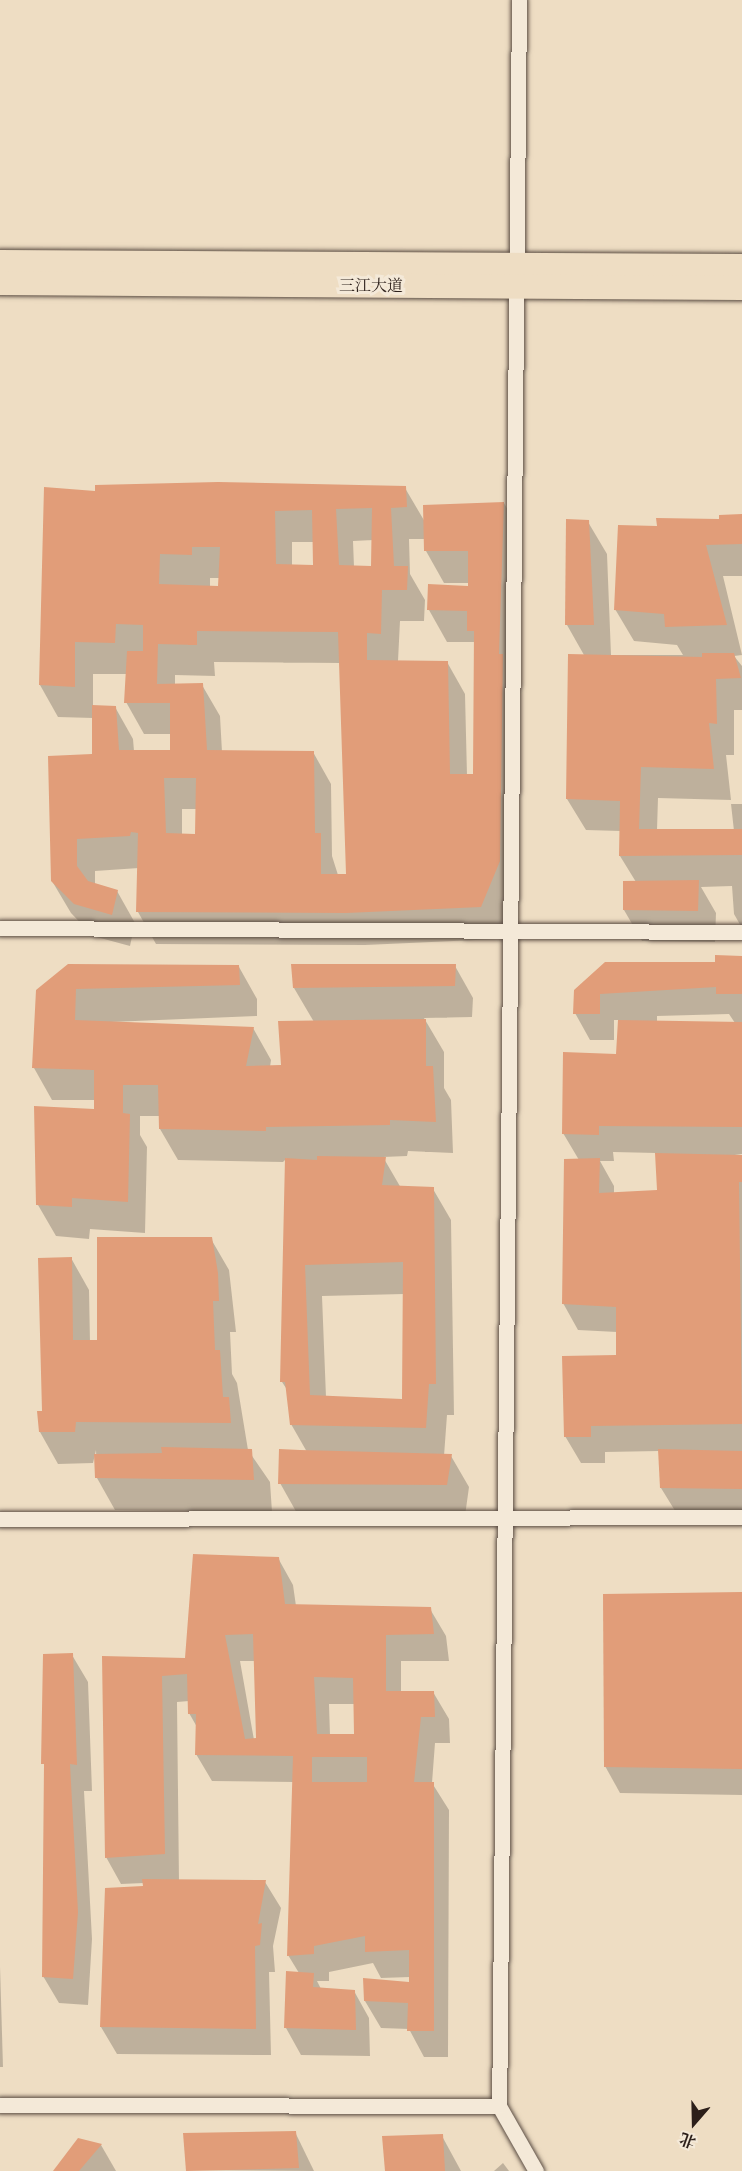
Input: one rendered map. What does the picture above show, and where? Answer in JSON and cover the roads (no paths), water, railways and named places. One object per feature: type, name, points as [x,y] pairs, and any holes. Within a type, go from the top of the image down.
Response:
[{"type":"main road","name":"三江大道","points":[[0,262],[517,276],[742,288]]},
{"type":"main road","name":"三江大道","points":[[0,283],[517,276],[742,266]]},
{"type":"street","points":[[519,0],[500,2106],[536,2171]]},
{"type":"street","points":[[0,928],[742,932]]},
{"type":"street","points":[[0,1519],[742,1517]]},
{"type":"street","points":[[0,2105],[500,2106]]}]
